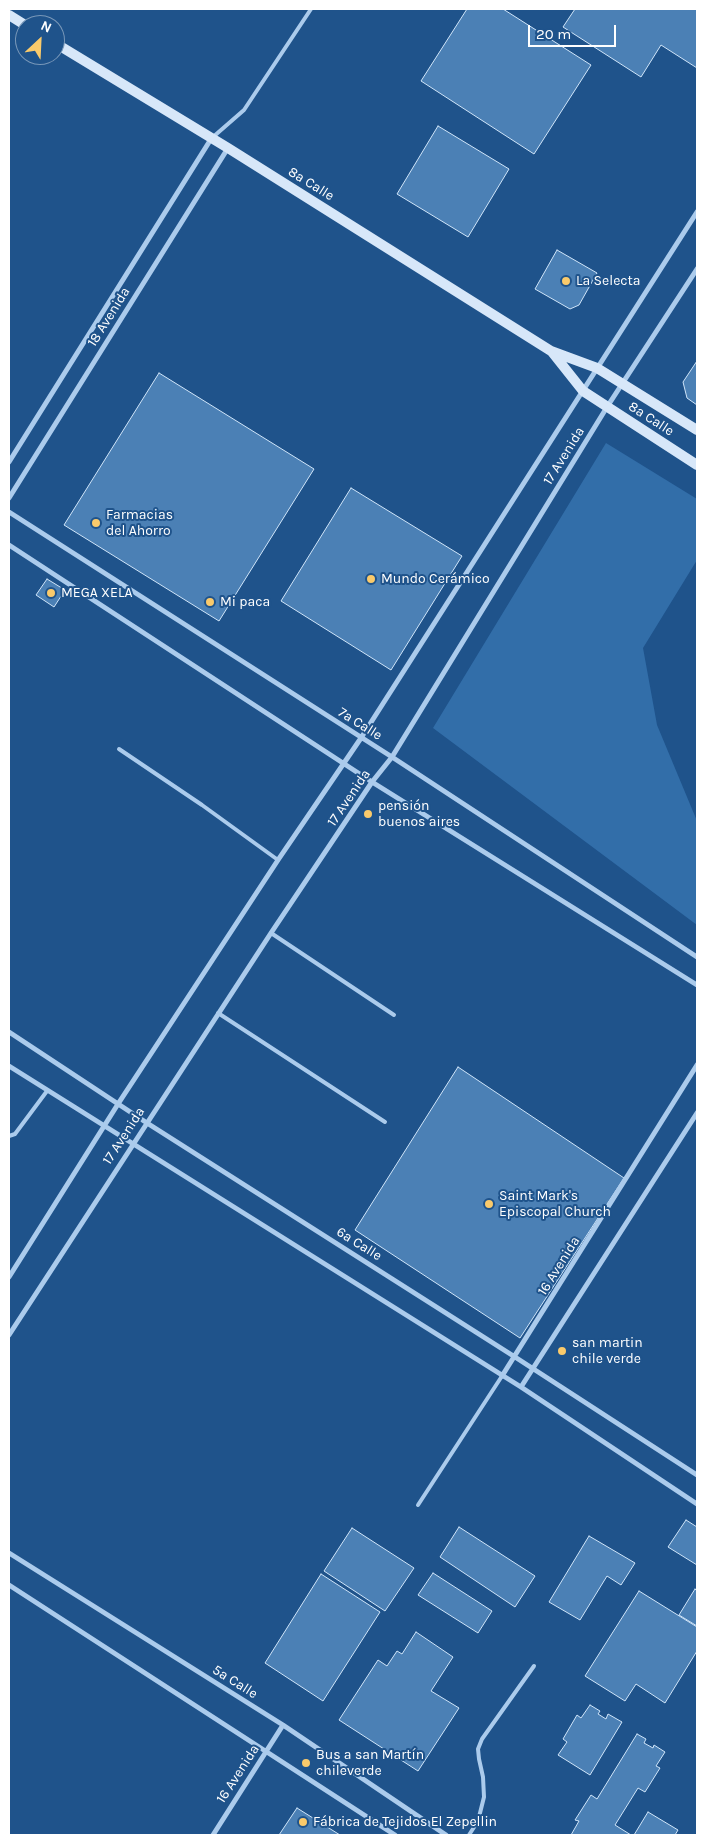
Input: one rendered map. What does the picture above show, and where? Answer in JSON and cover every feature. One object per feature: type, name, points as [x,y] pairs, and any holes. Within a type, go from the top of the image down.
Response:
[{"type":"main road","name":"8a Calle","points":[[65,50],[228,148],[551,351],[597,368],[697,430]]},
{"type":"main road","name":"8a Calle","points":[[551,351],[583,391],[697,465]]},
{"type":"street","name":"18 Avenida","points":[[9,462],[211,139]]},
{"type":"street","name":"18 Avenida","points":[[9,498],[228,148]]},
{"type":"street","name":"17 Avenida","points":[[9,1277],[118,1104],[278,860],[345,763],[697,212]]},
{"type":"street","name":"17 Avenida","points":[[9,1334],[271,933],[372,782],[392,757],[622,383],[697,269]]},
{"type":"street","name":"7a Calle","points":[[9,512],[392,757],[697,957]]},
{"type":"street","points":[[9,545],[372,782],[697,985]]},
{"type":"street","name":"6a Calle","points":[[9,1032],[146,1123],[533,1368],[697,1476]]},
{"type":"street","name":"16 Avenida","points":[[502,1376],[697,1064]]},
{"type":"street","points":[[9,1066],[521,1387],[697,1504]]},
{"type":"street","points":[[521,1387],[697,1113]]},
{"type":"street","name":"5a Calle","points":[[9,1553],[283,1725],[446,1835]]},
{"type":"street","points":[[9,1585],[395,1835]]},
{"type":"street","name":"16 Avenida","points":[[213,1835],[283,1725]]},
{"type":"lane","points":[[211,139],[244,110],[311,9]]},
{"type":"lane","points":[[119,749],[202,805],[278,860]]},
{"type":"lane","points":[[271,933],[394,1015]]},
{"type":"lane","points":[[218,1013],[385,1122]]},
{"type":"lane","points":[[9,1136],[15,1134],[47,1091]]},
{"type":"lane","points":[[418,1506],[502,1376]]},
{"type":"lane","points":[[469,1835],[478,1821],[484,1797],[478,1749],[482,1740],[534,1666]]},
{"type":"shaded area","points":[[606,443],[697,499],[697,560],[643,648],[657,725],[697,821],[697,925],[433,728]]},
{"type":"building","points":[[467,9],[503,9],[591,65],[534,154],[421,81]]},
{"type":"building","points":[[575,9],[697,9],[697,68],[661,45],[641,77],[563,27]]},
{"type":"building","points":[[438,126],[509,169],[468,237],[397,194]]},
{"type":"building","name":"La Selecta","points":[[557,250],[597,273],[579,305],[570,309],[535,289]]},
{"type":"building","points":[[697,361],[697,405],[687,398],[683,382]]},
{"type":"building","points":[[159,373],[314,469],[219,621],[64,525]]},
{"type":"building","name":"Mundo Cerámico","points":[[351,488],[462,556],[391,670],[281,601]]},
{"type":"building","name":"MEGA XELA","points":[[47,579],[65,590],[54,607],[36,595]]},
{"type":"building","name":"Saint Mark's Episcopal Church","points":[[458,1067],[624,1178],[520,1338],[355,1230]]},
{"type":"building","points":[[686,1520],[697,1527],[697,1565],[668,1547]]},
{"type":"building","points":[[459,1527],[535,1576],[515,1607],[440,1557]]},
{"type":"building","points":[[352,1528],[414,1568],[385,1611],[324,1571]]},
{"type":"building","points":[[589,1536],[635,1563],[621,1585],[607,1576],[580,1620],[549,1602]]},
{"type":"building","points":[[433,1573],[492,1611],[478,1633],[418,1595]]},
{"type":"building","points":[[321,1574],[380,1612],[323,1701],[265,1663]]},
{"type":"building","points":[[695,1589],[697,1591],[697,1626],[679,1615]]},
{"type":"building","points":[[639,1591],[697,1627],[697,1651],[665,1703],[636,1684],[625,1701],[585,1676]]},
{"type":"building","points":[[416,1632],[453,1657],[431,1691],[459,1708],[418,1771],[339,1720],[378,1660],[387,1666],[397,1651],[402,1654]]},
{"type":"building","points":[[590,1705],[600,1711],[598,1714],[606,1719],[608,1714],[622,1722],[590,1775],[558,1755],[567,1742],[563,1739],[577,1715],[581,1718]]},
{"type":"building","points":[[637,1734],[646,1739],[644,1743],[653,1748],[654,1745],[665,1752],[656,1766],[660,1768],[645,1792],[638,1788],[615,1825],[631,1835],[571,1835],[579,1821],[575,1820],[591,1795],[597,1799]]},
{"type":"building","name":"Fábrica de Tejidos El Zepellin","points":[[297,1808],[340,1835],[279,1835]]},
{"type":"building","points":[[648,1812],[678,1830],[675,1835],[634,1835]]},
{"type":"place","name":"La Selecta","points":[[566,281]]},
{"type":"place","name":"Farmacias del Ahorro","points":[[96,523]]},
{"type":"place","name":"Mundo Cerámico","points":[[371,579]]},
{"type":"place","name":"MEGA XELA","points":[[51,593]]},
{"type":"place","name":"Mi paca","points":[[210,602]]},
{"type":"place","name":"pensión buenos aires","points":[[368,814]]},
{"type":"place","name":"Saint Mark's Episcopal Church","points":[[489,1204]]},
{"type":"place","name":"san martin chile verde","points":[[562,1351]]},
{"type":"place","name":"Bus a san Martín chileverde","points":[[306,1763]]},
{"type":"place","name":"Fábrica de Tejidos El Zepellin","points":[[303,1822]]}]
